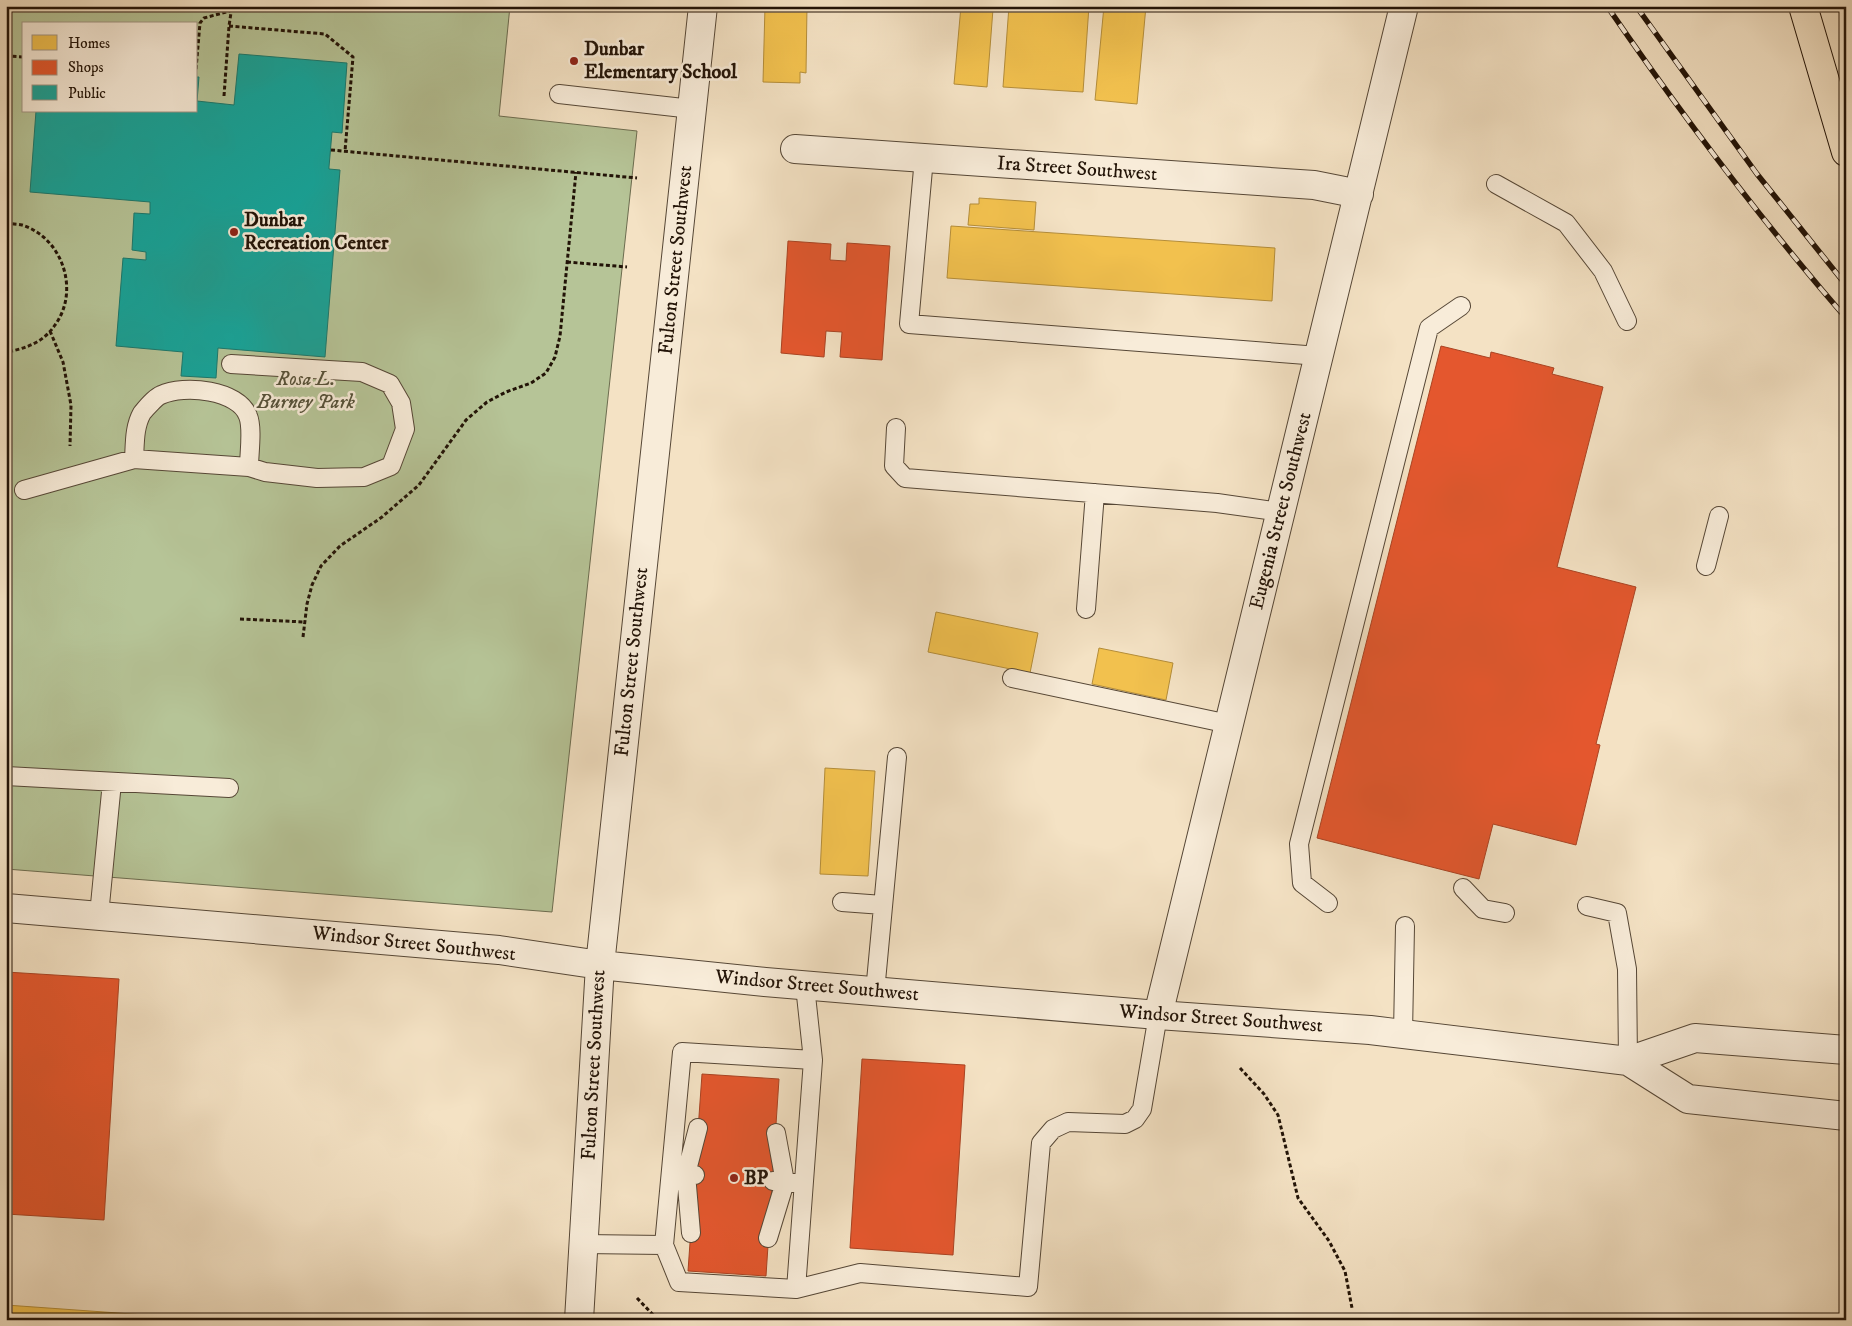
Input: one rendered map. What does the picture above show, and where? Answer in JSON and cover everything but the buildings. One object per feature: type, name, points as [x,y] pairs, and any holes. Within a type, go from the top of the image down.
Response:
[{"type":"highway","points":[[1803,6],[1846,152]]},
{"type":"street","name":"Fulton Street Southwest","points":[[579,1320],[600,965],[703,6]]},
{"type":"street","name":"Eugenia Street Southwest","points":[[1158,1015],[1404,6]]},
{"type":"street","name":"Ira Street Southwest","points":[[795,148],[1314,185],[1359,194]]},
{"type":"street","name":"Windsor Street Southwest","points":[[6,908],[498,950],[600,965],[805,986],[1403,1034],[1628,1061],[1688,1099],[1846,1116]]},
{"type":"street","name":"Windsor Street Southwest","points":[[1628,1061],[1695,1038],[1846,1050]]},
{"type":"lane","points":[[559,94],[692,109]]},
{"type":"lane","points":[[924,158],[909,324],[1319,356]]},
{"type":"lane","points":[[1496,184],[1566,223],[1603,271],[1627,321]]},
{"type":"lane","points":[[1328,902],[1302,883],[1299,844],[1429,328],[1461,306]]},
{"type":"lane","points":[[24,490],[134,459],[249,467],[265,472],[317,478],[364,477],[391,466],[405,429],[400,403],[390,384],[362,372],[231,364]]},
{"type":"lane","points":[[134,459],[135,433],[142,413],[160,395],[181,390],[212,392],[234,399],[248,416],[250,438],[249,467]]},
{"type":"lane","points":[[896,428],[894,466],[904,478],[1217,503],[1281,512]]},
{"type":"lane","points":[[1086,609],[1095,493]]},
{"type":"lane","points":[[1706,566],[1719,516]]},
{"type":"lane","points":[[1012,678],[1229,724]]},
{"type":"lane","points":[[875,992],[897,757]]},
{"type":"lane","points":[[6,776],[230,788]]},
{"type":"lane","points":[[98,915],[112,782]]},
{"type":"lane","points":[[1463,888],[1483,909],[1505,913]]},
{"type":"lane","points":[[842,902],[883,905]]},
{"type":"lane","points":[[1587,906],[1617,913],[1627,969],[1628,1061]]},
{"type":"lane","points":[[1403,1034],[1405,926]]},
{"type":"lane","points":[[796,1289],[813,1060],[805,986]]},
{"type":"lane","points":[[698,1128],[664,1245],[679,1282],[796,1289],[860,1274],[1028,1287],[1041,1143],[1053,1129],[1068,1122],[1125,1124],[1135,1119],[1142,1108],[1158,1015]]},
{"type":"lane","points":[[691,1233],[684,1174],[682,1052],[813,1060]]},
{"type":"lane","points":[[768,1238],[779,1181],[776,1133]]},
{"type":"lane","points":[[779,1181],[804,1183]]},
{"type":"lane","points":[[583,1244],[664,1245]]},
{"type":"path","points":[[224,96],[230,11],[232,6]]},
{"type":"path","points":[[198,46],[200,23],[204,18],[230,11]]},
{"type":"path","points":[[229,26],[325,34],[353,58],[345,151]]},
{"type":"path","points":[[6,56],[22,57]]},
{"type":"path","points":[[331,150],[637,178]]},
{"type":"path","points":[[303,637],[307,604],[312,585],[321,566],[340,546],[382,517],[419,485],[466,420],[480,408],[506,392],[531,383],[546,374],[555,357],[560,336],[576,172]]},
{"type":"path","points":[[6,224],[21,225],[41,235],[55,250],[65,268],[67,288],[64,308],[55,326],[40,340],[22,350],[6,352]]},
{"type":"path","points":[[567,262],[627,267]]},
{"type":"path","points":[[50,331],[63,362],[71,405],[70,446]]},
{"type":"path","points":[[240,619],[305,622]]},
{"type":"path","points":[[1240,1068],[1264,1094],[1278,1115],[1298,1198],[1329,1241],[1345,1271],[1352,1308]]},
{"type":"path","points":[[637,1298],[658,1320]]},
{"type":"green space","name":"Rosa L. Burney Park","points":[[6,6],[510,6],[499,116],[637,131],[552,912],[6,869]]},
{"type":"railway","points":[[1607,6],[1663,86],[1722,165],[1783,243],[1846,318]]},
{"type":"railway","points":[[1636,6],[1757,174],[1846,285]]},
{"type":"place","name":"Dunbar Elementary School","points":[[574,61]]},
{"type":"place","name":"Dunbar Recreation Center","points":[[234,232]]},
{"type":"place","name":"BP","points":[[734,1178]]}]
